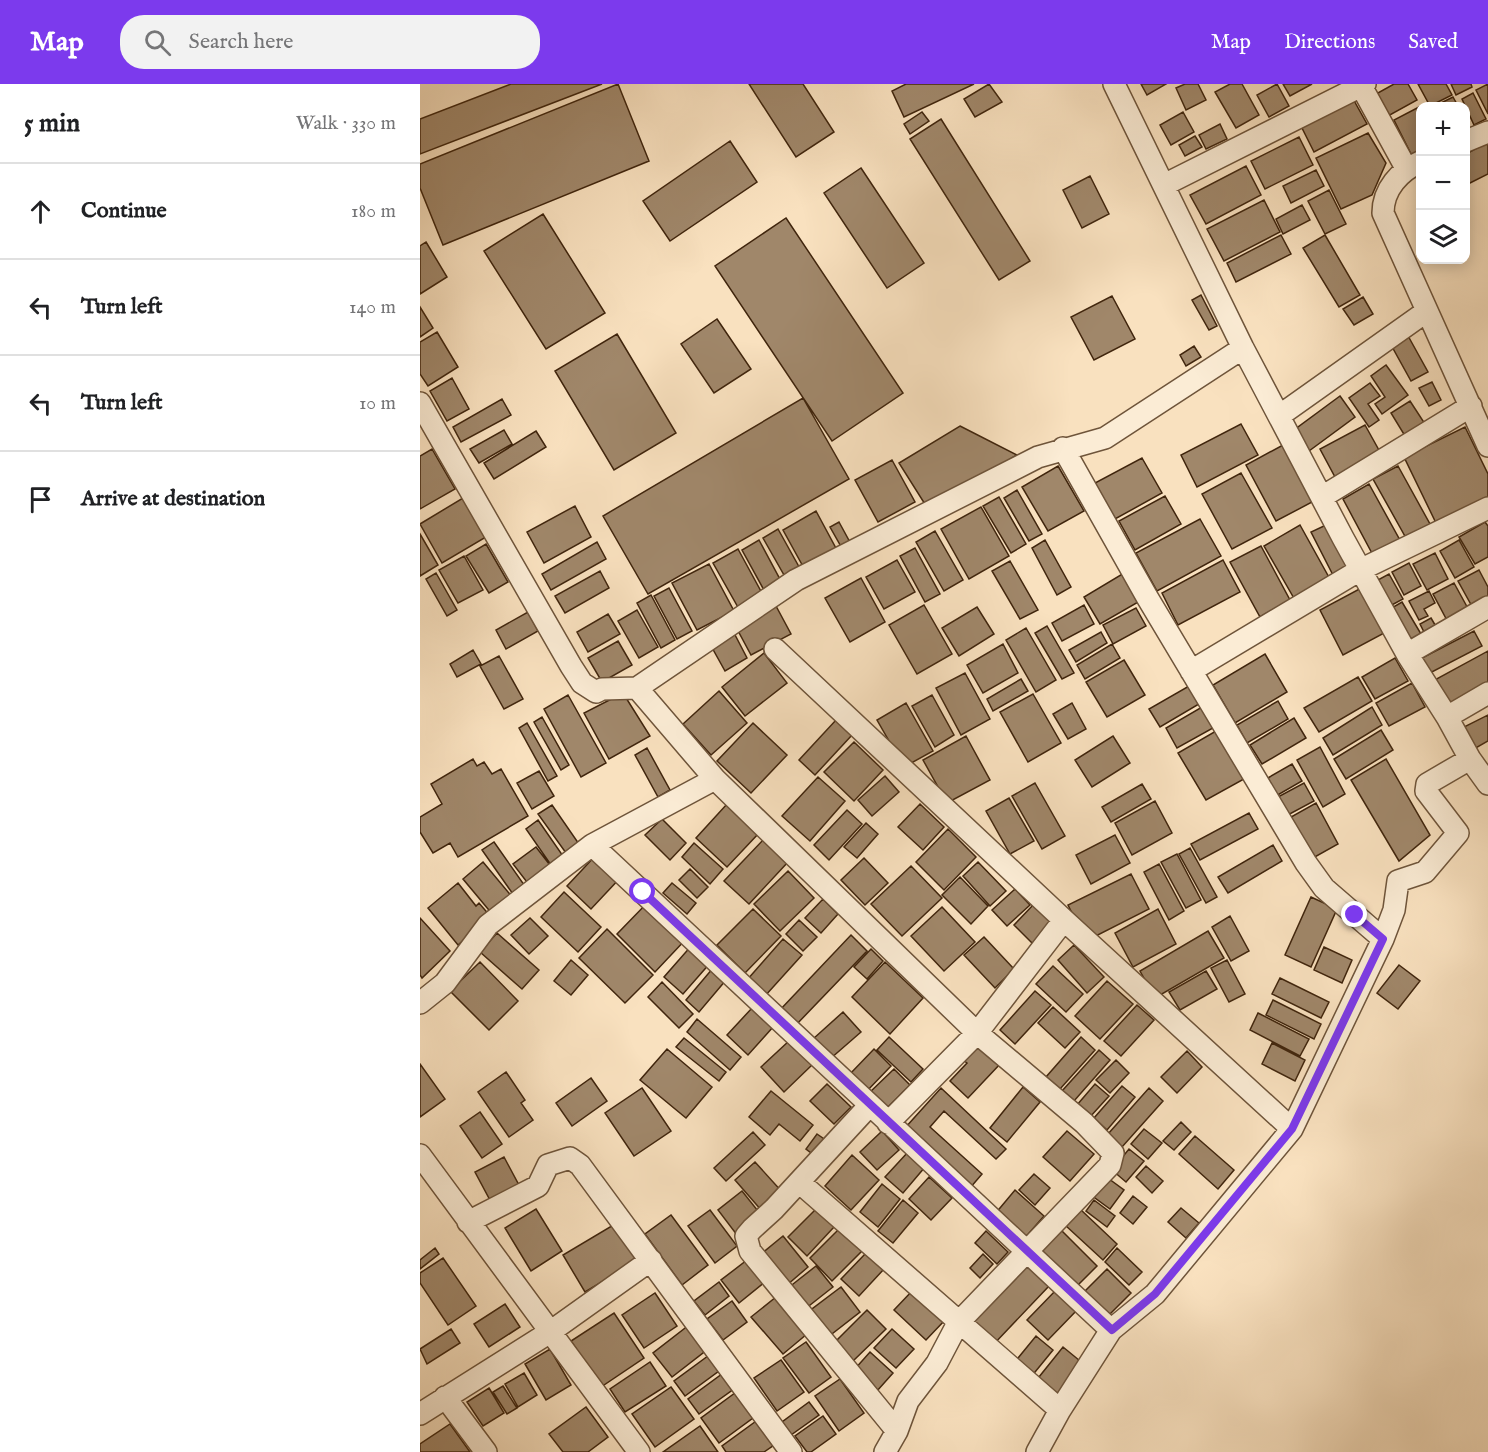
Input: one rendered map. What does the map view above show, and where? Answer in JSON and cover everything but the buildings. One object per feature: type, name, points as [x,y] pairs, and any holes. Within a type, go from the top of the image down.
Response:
[{"type":"street","points":[[1114,84],[1243,348],[1360,570],[1407,654],[1447,717],[1470,759],[1488,784]]},
{"type":"street","points":[[1164,185],[1362,85],[1413,165],[1391,187],[1383,204],[1383,213],[1488,446]]},
{"type":"street","points":[[1470,139],[1488,132]]},
{"type":"street","points":[[1279,416],[1426,311]]},
{"type":"street","points":[[420,403],[582,683],[596,692],[602,689],[637,688],[796,580],[1005,473],[1063,448],[1105,438],[1243,348]]},
{"type":"street","points":[[1322,497],[1471,406]]},
{"type":"street","points":[[1063,448],[1191,671],[1306,863],[1324,888],[1383,939]]},
{"type":"street","points":[[1191,671],[1360,570],[1488,508]]},
{"type":"street","points":[[1407,654],[1488,606]]},
{"type":"street","points":[[775,649],[1064,920],[1292,1129]]},
{"type":"street","points":[[637,688],[715,779],[977,1033],[1084,1123],[1113,1153],[1110,1165],[958,1323],[937,1363],[908,1401],[897,1431],[885,1452]]},
{"type":"street","points":[[1447,717],[1488,693]]},
{"type":"street","points":[[1037,1452],[1060,1410],[1112,1330],[1155,1294],[1292,1129],[1383,939],[1394,910],[1398,882],[1425,872],[1458,833],[1426,791],[1427,784],[1470,759]]},
{"type":"street","points":[[420,1003],[445,983],[488,925],[592,845],[715,779]]},
{"type":"street","points":[[592,845],[868,1106],[1112,1330]]},
{"type":"street","points":[[888,1123],[977,1033],[1064,920]]},
{"type":"street","points":[[868,1106],[799,1182],[752,1229],[746,1236],[746,1243],[750,1251],[897,1431]]},
{"type":"street","points":[[420,1155],[639,1452]]},
{"type":"street","points":[[468,1222],[538,1186],[548,1165],[570,1158],[580,1165],[791,1452]]},
{"type":"street","points":[[799,1182],[1060,1410]]},
{"type":"street","points":[[420,1414],[550,1332],[651,1260]]},
{"type":"street","points":[[445,1397],[486,1452]]},
{"type":"route","points":[[643,892],[868,1106],[1112,1330],[1155,1294],[1246,1181],[1292,1129],[1383,939],[1355,915]]}]
